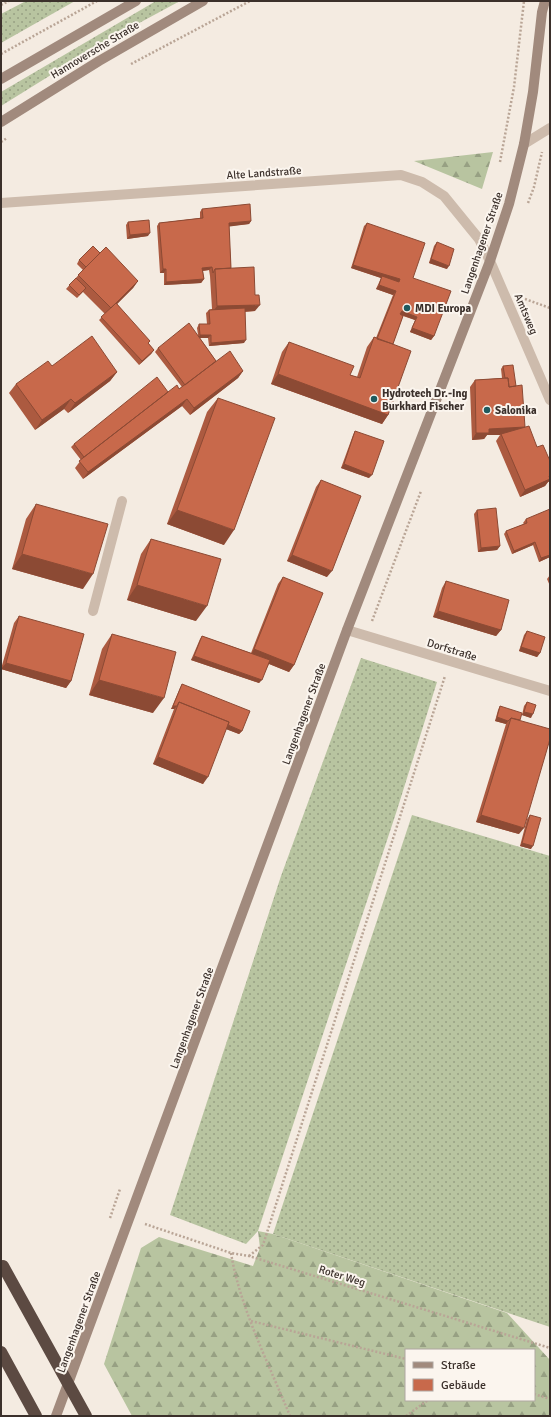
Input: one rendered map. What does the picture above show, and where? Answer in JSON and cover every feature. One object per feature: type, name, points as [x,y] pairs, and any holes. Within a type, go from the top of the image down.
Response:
[{"type":"highway","points":[[2,1264],[86,1416]]},
{"type":"highway","points":[[1,1352],[36,1416]]},
{"type":"main road","name":"Hannoversche Straße","points":[[1,79],[136,1]]},
{"type":"main road","name":"Hannoversche Straße","points":[[1,122],[99,61],[203,1]]},
{"type":"main road","name":"Langenhagener Straße","points":[[541,1],[542,12]]},
{"type":"main road","name":"Langenhagener Straße","points":[[56,1416],[347,630],[490,261],[509,204],[524,144],[533,92],[542,12],[545,1]]},
{"type":"street","points":[[524,144],[550,128]]},
{"type":"street","name":"Alte Landstraße","points":[[1,203],[401,175],[422,182],[444,196],[479,239],[490,261]]},
{"type":"street","name":"Amtsweg","points":[[490,261],[550,400]]},
{"type":"street","points":[[93,611],[122,501]]},
{"type":"street","name":"Dorfstraße","points":[[347,630],[550,691]]},
{"type":"path","points":[[1,6],[9,1]]},
{"type":"path","points":[[1,54],[97,1]]},
{"type":"path","points":[[126,66],[250,1]]},
{"type":"path","points":[[500,164],[514,87],[524,1]]},
{"type":"path","points":[[1,142],[8,138]]},
{"type":"path","points":[[249,1256],[263,1245],[450,662]]},
{"type":"path","name":"Roter Weg","points":[[130,1219],[231,1253],[249,1256],[550,1348]]},
{"type":"path","points":[[231,1253],[234,1275],[290,1416]]},
{"type":"path","points":[[251,1321],[405,1360]]},
{"type":"path","points":[[535,1394],[550,1399]]},
{"type":"path","points":[[406,1416],[427,1401]]},
{"type":"green space","points":[[26,1],[75,1],[1,43],[1,14]]},
{"type":"green space","points":[[156,1],[180,1],[104,42],[1,106],[1,92]]},
{"type":"green space","points":[[493,152],[482,189],[414,161]]},
{"type":"green space","points":[[361,658],[437,682],[397,810],[258,1231],[246,1244],[170,1215],[281,876]]},
{"type":"green space","points":[[412,815],[550,856],[550,1327],[273,1234]]},
{"type":"green space","points":[[258,1231],[273,1234],[507,1313],[550,1360],[550,1416],[132,1416],[104,1364],[141,1248],[159,1237],[253,1266],[260,1248]]},
{"type":"building","points":[[250,204],[251,221],[229,223],[231,268],[215,269],[213,273],[212,267],[202,268],[204,279],[166,282],[166,269],[163,269],[159,223],[203,218],[202,209]]},
{"type":"building","points":[[149,220],[150,233],[130,235],[128,222]]},
{"type":"building","points":[[367,223],[425,243],[413,278],[451,291],[434,336],[412,328],[417,317],[402,311],[400,314],[403,316],[393,344],[377,339],[396,291],[379,285],[382,276],[399,282],[400,279],[353,265]]},
{"type":"building","points":[[437,242],[454,249],[449,266],[431,259]]},
{"type":"building","points":[[93,246],[100,253],[86,267],[79,260]]},
{"type":"building","points":[[106,247],[138,281],[111,308],[78,275]]},
{"type":"building","points":[[254,267],[255,295],[259,295],[260,305],[217,306],[215,269]]},
{"type":"building","points":[[76,278],[86,288],[79,295],[69,285]]},
{"type":"building","points":[[116,303],[150,341],[148,343],[154,350],[142,361],[101,317]]},
{"type":"building","points":[[245,308],[246,340],[211,343],[211,335],[200,335],[199,324],[210,324],[209,310]]},
{"type":"building","points":[[189,323],[216,361],[185,385],[158,348]]},
{"type":"building","points":[[92,336],[117,372],[75,403],[71,399],[42,420],[16,384],[48,361],[52,366]]},
{"type":"building","points":[[374,337],[411,351],[388,415],[278,374],[289,342],[354,366],[350,375],[360,378]]},
{"type":"building","points":[[230,351],[243,371],[194,408],[187,399],[88,472],[79,461],[177,385],[179,389]]},
{"type":"building","points":[[513,365],[516,386],[509,387],[508,378],[505,378],[503,366]]},
{"type":"building","points":[[157,377],[168,392],[84,457],[74,444]]},
{"type":"building","points":[[508,378],[509,387],[522,385],[525,427],[489,429],[489,433],[476,433],[475,380]]},
{"type":"building","points":[[218,398],[275,418],[234,530],[177,510]]},
{"type":"building","points":[[529,426],[537,447],[543,445],[550,461],[550,479],[525,490],[501,434]]},
{"type":"building","points":[[355,431],[384,441],[372,475],[344,464]]},
{"type":"building","points":[[321,480],[361,496],[332,571],[292,555]]},
{"type":"building","points":[[36,504],[108,524],[93,574],[22,554]]},
{"type":"building","points":[[496,508],[500,546],[481,548],[477,510]]},
{"type":"building","points":[[550,509],[550,555],[541,558],[535,542],[514,551],[506,531],[527,523],[526,519]]},
{"type":"building","points":[[151,539],[221,559],[207,606],[137,585]]},
{"type":"building","points":[[283,577],[323,593],[294,665],[254,649]]},
{"type":"building","points":[[446,581],[509,600],[501,630],[438,611]]},
{"type":"building","points":[[19,616],[84,634],[71,681],[6,663]]},
{"type":"building","points":[[527,631],[545,637],[540,653],[521,647]]},
{"type":"building","points":[[112,634],[176,652],[164,698],[99,680]]},
{"type":"building","points":[[202,636],[270,660],[262,680],[194,656]]},
{"type":"building","points":[[182,684],[250,711],[242,731],[228,725],[229,722],[179,702],[177,706],[173,706]]},
{"type":"building","points":[[179,702],[229,722],[208,777],[158,757]]},
{"type":"building","points":[[527,702],[536,705],[533,714],[524,712]]},
{"type":"building","points":[[500,706],[522,713],[520,720],[511,718],[508,721],[497,717]]},
{"type":"building","points":[[511,718],[550,729],[550,739],[524,828],[481,815]]},
{"type":"building","points":[[530,815],[541,818],[533,846],[522,843]]},
{"type":"place","name":"MDI Europa","points":[[407,308]]},
{"type":"place","name":"Hydrotech Dr.-Ing Burkhard Fischer","points":[[374,399]]},
{"type":"place","name":"Salonika","points":[[487,410]]}]
